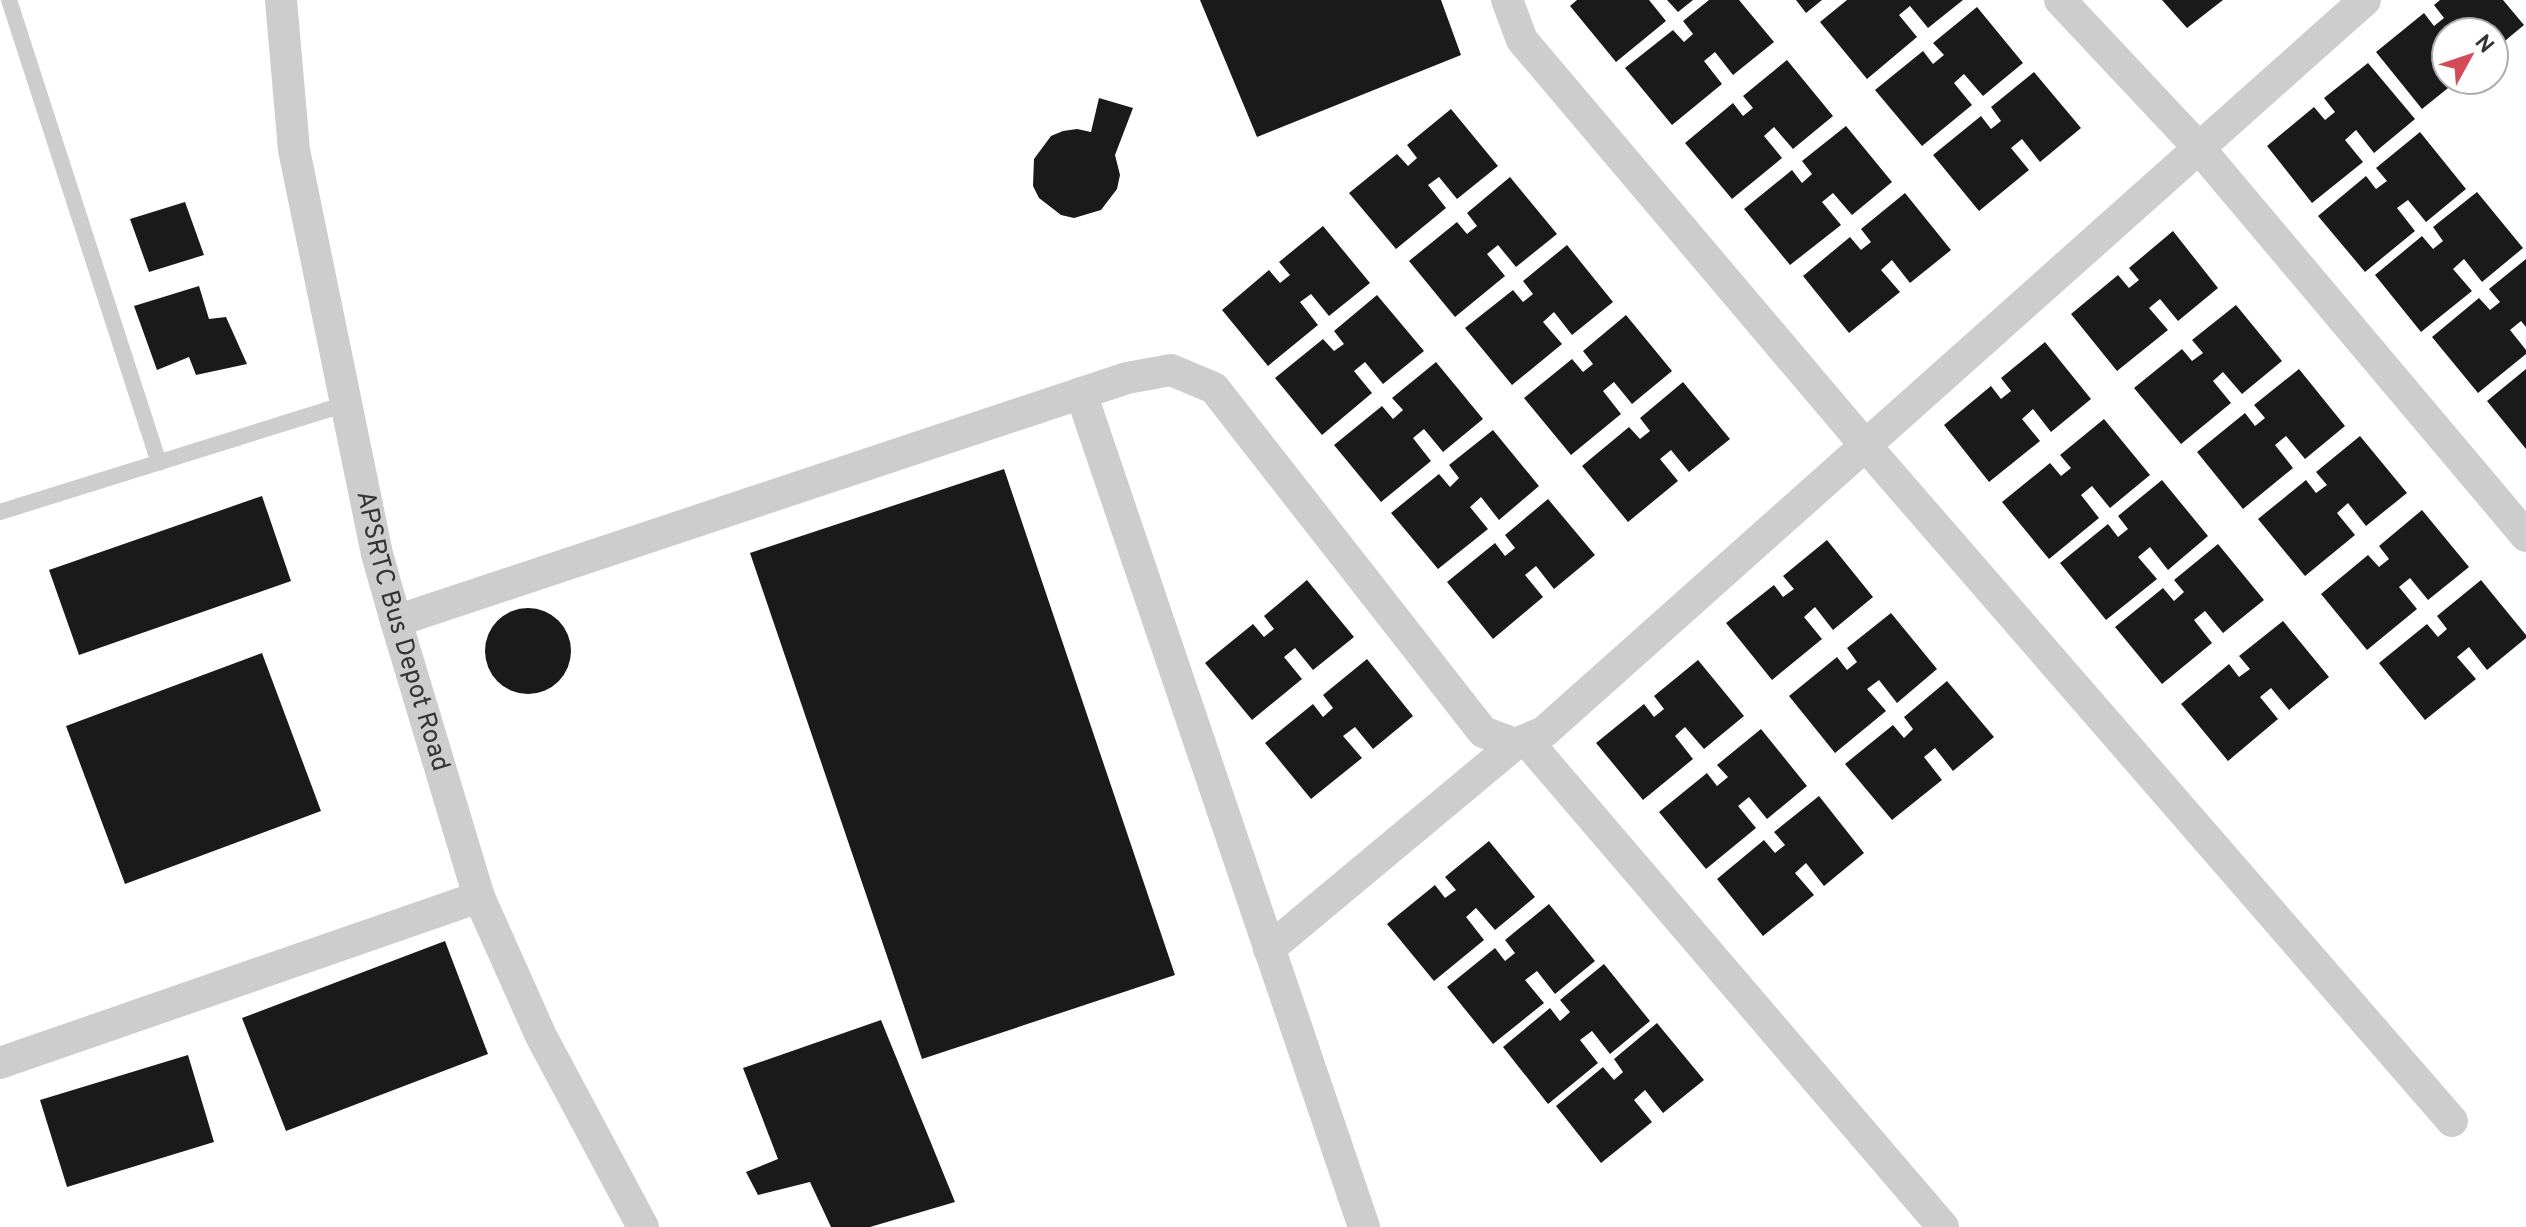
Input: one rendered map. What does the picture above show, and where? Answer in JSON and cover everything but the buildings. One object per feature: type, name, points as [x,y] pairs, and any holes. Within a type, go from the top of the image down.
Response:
[{"type":"street","name":"APSRTC Bus Depot Road","points":[[281,0],[294,150],[377,554],[396,621],[479,897],[541,1036],[643,1227]]},
{"type":"street","points":[[1507,0],[1522,40],[1865,445],[2452,1121]]},
{"type":"street","points":[[2060,0],[2199,148],[2526,536]]},
{"type":"street","points":[[1269,949],[1520,742],[1544,732],[2365,0]]},
{"type":"street","points":[[396,621],[1127,378],[1171,370],[1214,388],[1483,732],[1520,742],[1943,1227]]},
{"type":"street","points":[[1081,393],[1364,1227]]},
{"type":"street","points":[[0,1063],[479,897]]},
{"type":"lane","points":[[9,0],[159,463]]},
{"type":"lane","points":[[0,512],[346,404]]}]
